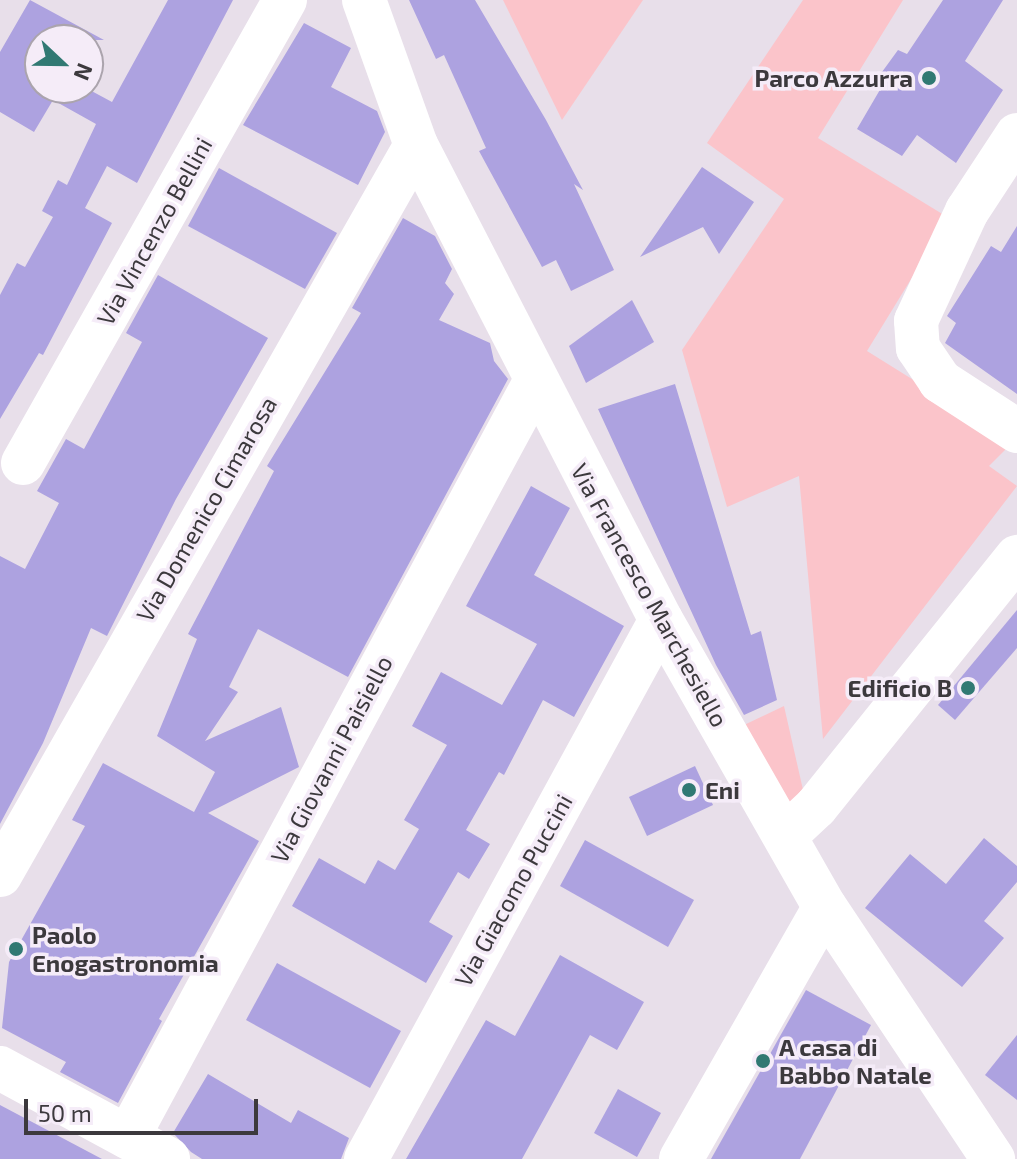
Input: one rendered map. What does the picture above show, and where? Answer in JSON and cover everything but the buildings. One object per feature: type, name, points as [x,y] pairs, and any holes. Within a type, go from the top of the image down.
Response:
[{"type":"street","name":"Via Vincenzo Bellini","points":[[23,463],[285,0]]},
{"type":"street","name":"Via Francesco Marchesiello","points":[[364,0],[416,145],[535,382],[661,620],[825,907],[993,1159]]},
{"type":"street","points":[[1017,135],[967,211],[916,321],[918,348],[940,381],[1017,431]]},
{"type":"street","name":"Via Domenico Cimarosa","points":[[0,875],[416,145]]},
{"type":"street","name":"Via Giovanni Paisiello","points":[[128,1137],[535,382]]},
{"type":"street","points":[[785,836],[816,807],[1017,557]]},
{"type":"street","name":"Via Giacomo Puccini","points":[[366,1159],[661,620]]},
{"type":"street","points":[[681,1159],[825,907]]},
{"type":"street","points":[[0,1068],[168,1159]]},
{"type":"shaded area","points":[[503,0],[643,0],[562,120]]},
{"type":"shaded area","points":[[803,0],[903,0],[818,138],[944,215],[946,222],[867,351],[1013,442],[989,466],[1017,486],[823,739],[799,476],[727,507],[682,350],[784,199],[707,143]]},
{"type":"shaded area","points":[[784,706],[806,803],[786,823],[744,725]]},
{"type":"place","name":"Parco Azzurra","points":[[929,78]]},
{"type":"place","name":"Edificio B","points":[[968,688]]},
{"type":"place","name":"Eni","points":[[689,790]]},
{"type":"place","name":"Paolo Enogastronomia","points":[[16,949]]},
{"type":"place","name":"A casa di Babbo Natale","points":[[763,1061]]}]
